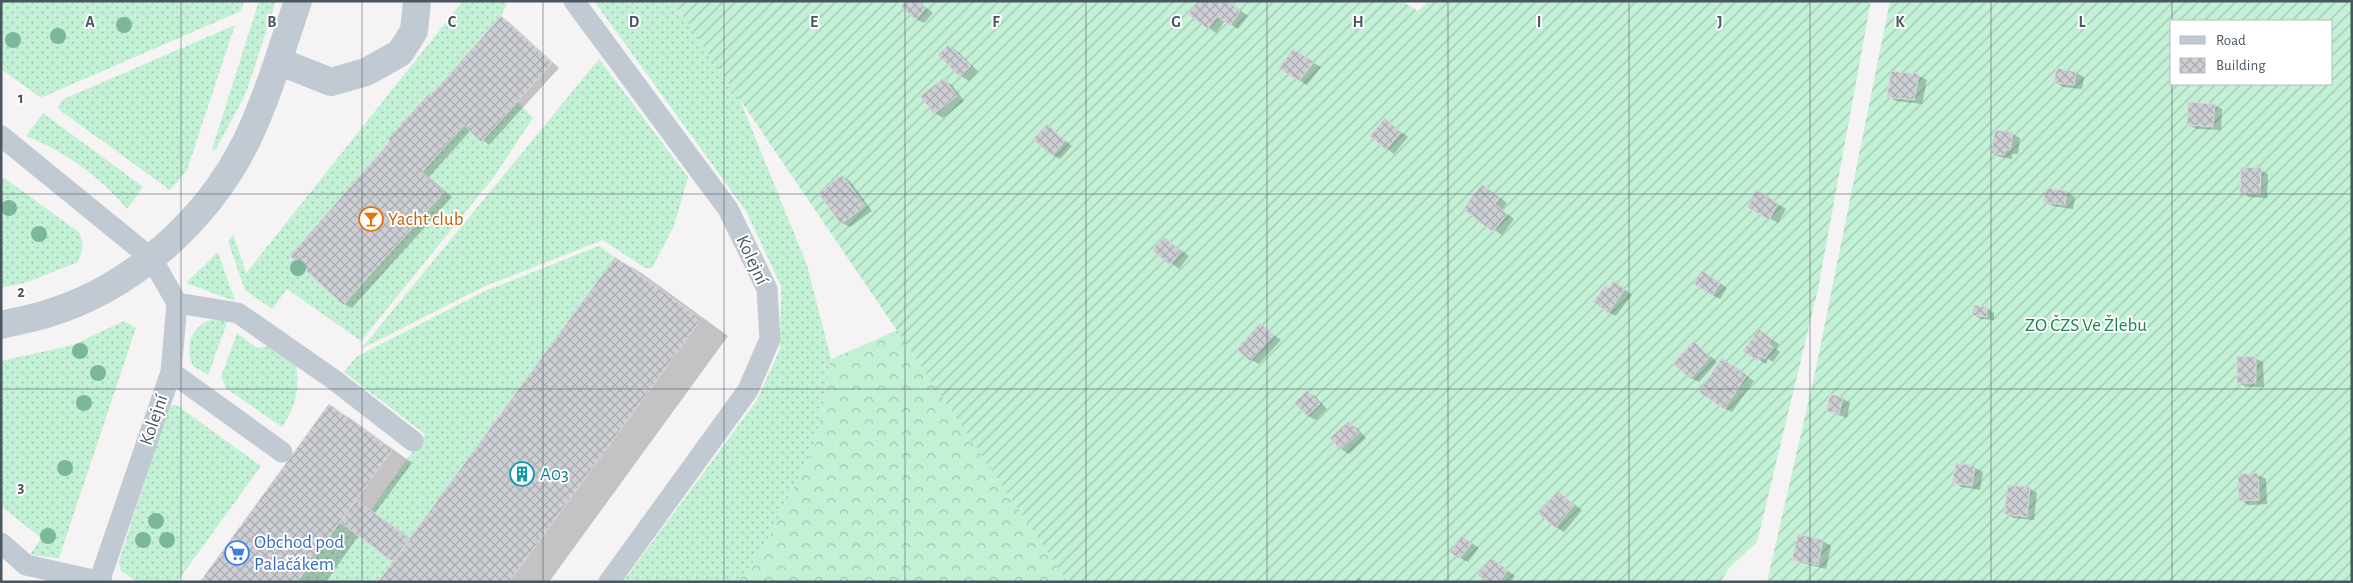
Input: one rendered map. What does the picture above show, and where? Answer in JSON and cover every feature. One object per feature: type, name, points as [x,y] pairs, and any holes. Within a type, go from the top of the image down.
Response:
[{"type":"street","points":[[1,325],[47,314],[97,293],[152,259],[182,232],[218,188],[247,141],[278,61],[298,1]]},
{"type":"street","points":[[278,61],[331,82],[366,72],[400,53],[414,31],[417,1]]},
{"type":"lane","name":"Kolejní","points":[[574,1],[728,209],[767,289],[770,340],[748,390],[609,582]]},
{"type":"lane","points":[[1,136],[152,259],[176,303],[238,313],[333,379],[413,441]]},
{"type":"lane","name":"Kolejní","points":[[101,581],[171,372],[176,303]]},
{"type":"lane","points":[[171,372],[282,452]]},
{"type":"lane","points":[[1,543],[26,566],[101,581]]},
{"type":"green space","points":[[1,1],[244,1],[241,11],[40,97],[1,69]]},
{"type":"green space","points":[[259,1],[276,1],[246,93],[215,151],[212,149]]},
{"type":"green space","points":[[463,1],[508,1],[501,16],[431,95],[428,93],[388,139],[390,141],[290,257],[343,304],[444,192],[422,172],[464,125],[481,142],[517,101],[533,118],[493,178],[361,341],[287,289],[272,309],[245,290],[228,241],[233,234],[246,273]]},
{"type":"green space","points":[[594,1],[673,1],[738,95],[807,265],[831,359],[816,443],[763,549],[738,582],[623,582],[757,400],[780,349],[781,286],[746,211]]},
{"type":"green space","points":[[673,1],[1402,1],[1418,11],[1429,1],[1871,1],[1818,289],[1757,542],[1730,567],[1720,582],[1068,582]]},
{"type":"green space","name":"ZO ČZS Ve Žlebu","points":[[1890,1],[2352,1],[2352,582],[1767,582],[1815,373]]},
{"type":"green space","points":[[235,25],[187,170],[170,190],[58,107],[64,99]]},
{"type":"green space","points":[[599,59],[688,177],[674,226],[652,268],[645,268],[603,240],[483,287],[361,349]]},
{"type":"green space","points":[[43,113],[143,187],[127,209],[106,186],[81,166],[54,149],[26,136]]},
{"type":"green space","points":[[3,177],[80,233],[83,248],[78,262],[28,282],[1,288],[1,178]]},
{"type":"green space","points":[[599,246],[615,257],[410,539],[371,510],[425,434],[344,372],[356,357],[485,291]]},
{"type":"green space","points":[[218,252],[235,301],[186,283]]},
{"type":"green space","points":[[210,320],[228,320],[208,375],[193,366],[189,352],[194,333],[203,323]]},
{"type":"green space","points":[[124,321],[136,328],[59,558],[30,555],[41,538],[1,506],[1,361],[73,345]]},
{"type":"green space","points":[[898,330],[1068,582],[738,582],[763,549],[816,443],[831,359]]},
{"type":"green space","points":[[237,333],[257,348],[270,346],[296,365],[296,398],[291,412],[282,427],[227,389],[221,377]]},
{"type":"green space","points":[[173,405],[178,406],[261,466],[177,582],[137,582],[120,570],[119,561],[169,407]]},
{"type":"green space","points":[[340,522],[393,562],[378,582],[297,582]]},
{"type":"building","points":[[905,1],[917,1],[925,8],[916,20],[901,6]]},
{"type":"building","points":[[1198,1],[1228,1],[1240,11],[1230,26],[1217,16],[1208,29],[1188,14]]},
{"type":"building","points":[[501,16],[552,63],[481,142],[464,125],[422,172],[444,192],[343,305],[290,256],[390,141],[388,139],[429,93],[431,95]]},
{"type":"building","points":[[948,45],[971,66],[960,77],[938,55]]},
{"type":"building","points":[[1293,49],[1314,62],[1299,81],[1279,68]]},
{"type":"building","points":[[2056,68],[2076,72],[2074,85],[2054,83]]},
{"type":"building","points":[[1891,71],[1919,74],[1914,100],[1887,97]]},
{"type":"building","points":[[944,78],[957,96],[934,114],[920,96]]},
{"type":"building","points":[[2188,102],[2215,104],[2213,127],[2187,125]]},
{"type":"building","points":[[1385,118],[1401,132],[1386,150],[1370,136]]},
{"type":"building","points":[[1047,124],[1065,141],[1052,156],[1033,139]]},
{"type":"building","points":[[1995,130],[2013,132],[2010,150],[2005,150],[2004,155],[1991,153]]},
{"type":"building","points":[[2241,167],[2261,168],[2260,194],[2240,193]]},
{"type":"building","points":[[842,175],[865,206],[841,224],[818,193]]},
{"type":"building","points":[[1482,184],[1500,198],[1495,204],[1507,214],[1493,232],[1463,209]]},
{"type":"building","points":[[2046,188],[2067,191],[2065,205],[2043,202]]},
{"type":"building","points":[[1756,190],[1778,203],[1769,220],[1747,207]]},
{"type":"building","points":[[1164,237],[1181,251],[1170,265],[1152,250]]},
{"type":"building","name":"A03","points":[[615,257],[701,319],[635,410],[509,582],[378,582]]},
{"type":"building","points":[[1702,270],[1720,283],[1712,296],[1693,283]]},
{"type":"building","points":[[1614,281],[1625,289],[1608,313],[1593,302],[1605,286],[1608,288]]},
{"type":"building","points":[[1974,305],[1987,307],[1987,317],[1972,315]]},
{"type":"building","points":[[1260,323],[1274,335],[1250,361],[1237,349]]},
{"type":"building","points":[[1759,329],[1772,339],[1769,344],[1773,347],[1765,359],[1760,356],[1757,361],[1743,351]]},
{"type":"building","points":[[1694,341],[1710,357],[1690,379],[1673,363]]},
{"type":"building","points":[[2237,356],[2256,357],[2256,383],[2237,383]]},
{"type":"building","points":[[1722,358],[1747,375],[1724,409],[1699,392]]},
{"type":"building","points":[[1307,390],[1320,404],[1307,416],[1294,403]]},
{"type":"building","points":[[1830,394],[1843,397],[1839,414],[1827,411]]},
{"type":"building","points":[[329,404],[392,450],[297,582],[200,582]]},
{"type":"building","points":[[1349,421],[1359,433],[1340,450],[1330,438]]},
{"type":"building","points":[[1956,463],[1975,466],[1972,486],[1952,483]]},
{"type":"building","points":[[2258,473],[2259,500],[2239,501],[2238,474]]},
{"type":"building","points":[[2008,485],[2030,487],[2027,517],[2004,514]]},
{"type":"building","points":[[1558,491],[1574,505],[1555,528],[1538,513]]},
{"type":"building","points":[[356,500],[410,539],[393,562],[340,522]]},
{"type":"building","points":[[1798,534],[1823,540],[1818,565],[1792,560]]},
{"type":"building","points":[[1462,536],[1472,543],[1459,559],[1450,552]]},
{"type":"building","points":[[1491,558],[1508,570],[1499,582],[1486,582],[1477,574]]},
{"type":"place","name":"Yacht club","points":[[371,219]]},
{"type":"place","name":"A03","points":[[522,474]]},
{"type":"place","name":"Obchod pod Palačákem","points":[[237,553]]}]
